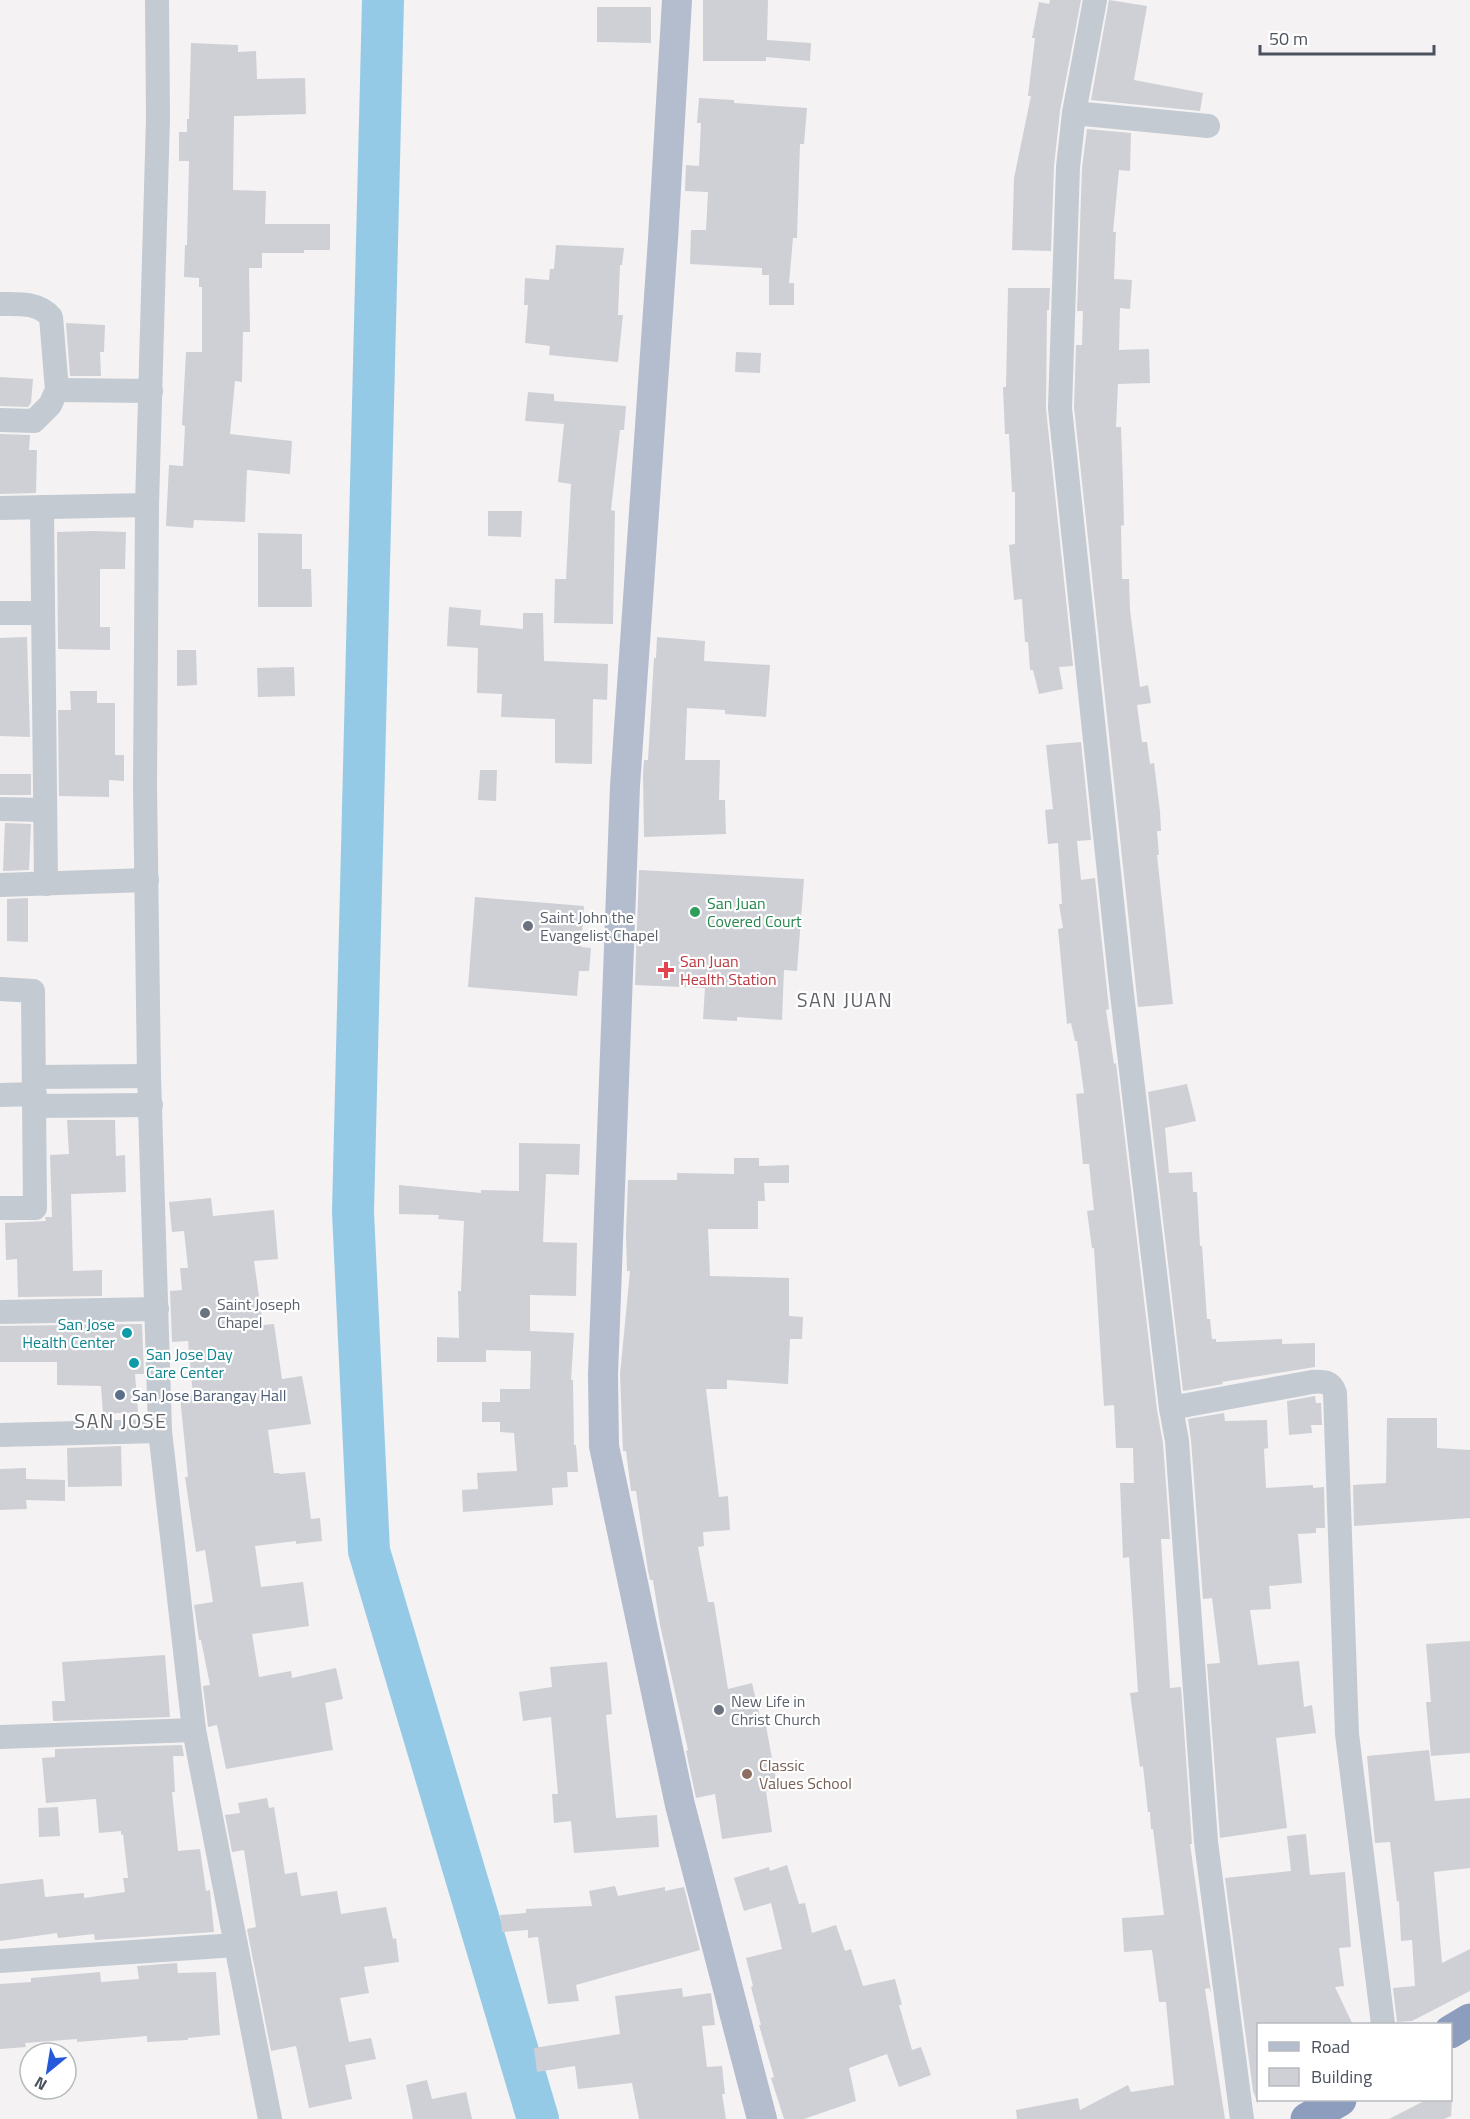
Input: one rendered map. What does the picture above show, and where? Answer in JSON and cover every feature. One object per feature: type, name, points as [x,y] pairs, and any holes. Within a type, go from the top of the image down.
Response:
[{"type":"highway","points":[[1452,2031],[1470,2020]]},
{"type":"main road","points":[[677,0],[663,251],[625,786],[603,1352],[604,1446],[680,1805],[762,2119]]},
{"type":"street","points":[[157,0],[158,118],[147,505],[145,786],[149,1076],[160,1431],[194,1730],[270,2119]]},
{"type":"street","points":[[1095,0],[1074,113],[1068,167],[1060,408],[1111,897],[1171,1408],[1177,1441],[1206,1842],[1242,2119]]},
{"type":"street","points":[[1074,113],[1208,126]]},
{"type":"street","points":[[0,304],[37,307],[51,317],[57,390],[50,405],[34,421],[0,420]]},
{"type":"street","points":[[57,390],[151,391]]},
{"type":"street","points":[[0,508],[147,505]]},
{"type":"street","points":[[42,507],[46,884]]},
{"type":"street","points":[[0,613],[42,613]]},
{"type":"street","points":[[0,809],[44,810]]},
{"type":"street","points":[[0,885],[147,880]]},
{"type":"street","points":[[0,989],[33,991],[35,1092],[35,1208],[0,1208]]},
{"type":"street","points":[[0,1095],[149,1076]]},
{"type":"street","points":[[35,1092],[151,1105]]},
{"type":"street","points":[[0,1312],[157,1309]]},
{"type":"street","points":[[1171,1408],[1312,1382],[1324,1381],[1333,1386],[1347,1734],[1383,2023]]},
{"type":"street","points":[[0,1435],[160,1431]]},
{"type":"street","points":[[0,1737],[194,1730]]},
{"type":"street","points":[[0,1961],[236,1945]]},
{"type":"building","points":[[703,0],[768,0],[767,40],[811,43],[810,61],[766,57],[766,61],[703,61]]},
{"type":"building","points":[[1050,0],[1081,0],[1060,111],[1054,166],[1051,251],[1012,250],[1014,178],[1031,96],[1028,96],[1035,38],[1032,38],[1039,2],[1049,4]]},
{"type":"building","points":[[1109,0],[1147,6],[1134,80],[1203,93],[1200,111],[1091,100]]},
{"type":"building","points":[[597,7],[651,7],[651,43],[597,42]]},
{"type":"building","points":[[191,43],[238,45],[238,52],[256,51],[257,79],[305,78],[306,114],[234,116],[233,190],[266,191],[265,224],[330,224],[330,250],[304,250],[304,253],[262,253],[262,268],[249,268],[250,332],[243,332],[242,382],[235,381],[230,434],[292,441],[290,474],[247,470],[245,522],[194,520],[193,528],[166,526],[169,465],[183,466],[185,426],[182,425],[186,352],[202,352],[202,287],[199,287],[199,278],[184,277],[189,161],[179,161],[179,132],[187,132],[187,119],[189,119]]},
{"type":"building","points":[[699,98],[807,108],[804,144],[800,144],[797,238],[793,238],[789,283],[794,283],[794,305],[769,305],[769,275],[762,275],[762,268],[690,264],[691,230],[706,230],[708,192],[685,191],[686,165],[699,166],[701,123],[697,123]]},
{"type":"building","points":[[1087,129],[1131,133],[1130,171],[1119,170],[1113,232],[1116,232],[1114,279],[1132,280],[1130,309],[1120,308],[1119,350],[1149,349],[1150,383],[1118,384],[1116,427],[1121,427],[1124,525],[1121,526],[1122,579],[1129,579],[1130,610],[1140,687],[1148,685],[1151,703],[1137,705],[1142,742],[1147,742],[1150,764],[1154,763],[1160,812],[1161,831],[1157,831],[1159,855],[1157,855],[1173,1004],[1138,1007],[1074,407],[1076,345],[1082,345],[1083,311],[1077,311],[1082,168]]},
{"type":"building","points":[[556,245],[624,248],[622,265],[620,265],[618,315],[623,315],[618,362],[549,355],[550,346],[525,343],[528,305],[524,305],[525,278],[549,280],[550,269],[554,269]]},
{"type":"building","points":[[1008,288],[1050,288],[1049,310],[1047,310],[1046,409],[1073,666],[1059,667],[1063,689],[1039,694],[1033,670],[1030,670],[1028,642],[1025,642],[1022,599],[1014,600],[1009,545],[1015,544],[1015,492],[1012,492],[1009,434],[1005,434],[1003,387],[1006,387]]},
{"type":"building","points":[[66,323],[105,325],[104,352],[100,352],[101,376],[70,376]]},
{"type":"building","points":[[736,352],[761,353],[760,373],[735,372]]},
{"type":"building","points":[[0,377],[33,379],[31,403],[28,407],[0,406]]},
{"type":"building","points":[[528,392],[554,394],[554,401],[626,406],[624,430],[620,430],[611,510],[615,511],[613,624],[554,623],[555,579],[566,579],[571,484],[558,482],[564,424],[525,421]]},
{"type":"building","points":[[0,434],[30,435],[29,450],[37,450],[36,493],[0,494]]},
{"type":"building","points":[[488,511],[522,511],[521,537],[488,536]]},
{"type":"building","points":[[57,532],[126,532],[125,569],[100,569],[100,627],[110,627],[110,650],[58,649]]},
{"type":"building","points":[[258,533],[302,534],[302,569],[311,569],[312,607],[258,607]]},
{"type":"building","points":[[449,607],[481,610],[480,625],[523,629],[523,613],[543,613],[544,661],[608,664],[607,700],[593,699],[592,764],[555,763],[555,719],[501,717],[502,694],[477,693],[478,648],[447,646]]},
{"type":"building","points":[[27,637],[30,737],[0,736],[0,638]]},
{"type":"building","points":[[657,637],[705,641],[704,661],[770,665],[766,717],[725,714],[725,710],[687,708],[685,760],[720,760],[719,800],[725,800],[726,834],[644,837],[643,774],[644,760],[648,760]]},
{"type":"building","points":[[177,650],[196,650],[197,685],[177,686]]},
{"type":"building","points":[[294,667],[295,696],[258,697],[257,668]]},
{"type":"building","points":[[70,691],[97,691],[97,703],[115,703],[115,755],[124,755],[124,781],[109,780],[109,797],[59,796],[58,710],[71,710]]},
{"type":"building","points":[[1081,742],[1091,840],[1077,841],[1081,880],[1095,878],[1109,1009],[1106,1010],[1114,1064],[1116,1063],[1157,1410],[1163,1443],[1170,1539],[1161,1539],[1170,1688],[1181,1687],[1192,1844],[1190,1844],[1211,1993],[1209,1988],[1205,1989],[1225,2119],[1017,2119],[1016,2110],[1078,2098],[1080,2110],[1128,2085],[1131,2092],[1174,2085],[1166,2002],[1159,2002],[1152,1950],[1124,1952],[1122,1918],[1164,1915],[1153,1829],[1151,1829],[1150,1812],[1148,1812],[1143,1766],[1140,1767],[1130,1693],[1138,1692],[1129,1557],[1123,1558],[1120,1483],[1134,1483],[1133,1448],[1116,1448],[1114,1405],[1104,1406],[1094,1248],[1092,1248],[1087,1211],[1094,1210],[1089,1164],[1083,1164],[1076,1094],[1084,1093],[1077,1041],[1075,1041],[1071,1023],[1067,1024],[1058,929],[1063,928],[1059,904],[1062,904],[1058,843],[1048,844],[1045,810],[1053,809],[1046,745]]},
{"type":"building","points":[[480,770],[497,770],[496,801],[478,800]]},
{"type":"building","points":[[0,774],[31,774],[31,795],[0,795]]},
{"type":"building","points":[[5,823],[31,824],[29,870],[3,871]]},
{"type":"building","points":[[639,870],[804,879],[797,971],[784,970],[782,1020],[737,1017],[737,1021],[703,1019],[705,988],[635,985]]},
{"type":"building","name":"Saint John the Evangelist Chapel","points":[[475,897],[584,906],[581,947],[591,948],[589,971],[579,971],[577,996],[468,987]]},
{"type":"building","points":[[28,898],[28,942],[7,941],[7,899]]},
{"type":"building","points":[[1187,1084],[1196,1121],[1165,1128],[1169,1173],[1192,1172],[1193,1192],[1197,1192],[1207,1319],[1210,1319],[1212,1339],[1216,1339],[1216,1342],[1282,1339],[1282,1344],[1315,1343],[1315,1367],[1222,1382],[1223,1384],[1183,1391],[1148,1092]]},
{"type":"building","points":[[67,1120],[115,1120],[116,1156],[125,1155],[126,1192],[71,1194],[73,1271],[102,1270],[102,1296],[18,1297],[17,1259],[6,1260],[5,1223],[46,1221],[45,1217],[52,1217],[50,1155],[69,1154]]},
{"type":"building","points":[[519,1143],[580,1144],[579,1175],[546,1174],[543,1242],[577,1243],[576,1296],[530,1295],[530,1331],[574,1333],[571,1380],[573,1380],[574,1445],[576,1445],[578,1472],[567,1472],[568,1487],[552,1488],[553,1505],[463,1512],[462,1490],[478,1489],[477,1473],[517,1471],[514,1433],[500,1432],[500,1422],[482,1422],[482,1402],[500,1402],[500,1389],[530,1389],[531,1351],[486,1350],[486,1362],[437,1362],[437,1337],[459,1338],[458,1291],[461,1291],[464,1221],[438,1219],[439,1215],[399,1214],[399,1185],[481,1193],[481,1190],[519,1191]]},
{"type":"building","points":[[734,1158],[759,1158],[759,1166],[789,1165],[789,1183],[764,1183],[765,1201],[758,1201],[758,1229],[708,1229],[710,1276],[789,1278],[789,1316],[803,1317],[802,1339],[790,1339],[788,1384],[727,1380],[727,1389],[706,1389],[719,1497],[728,1496],[730,1530],[703,1532],[704,1546],[698,1547],[708,1602],[714,1602],[728,1689],[752,1683],[762,1726],[766,1726],[778,1790],[766,1791],[772,1832],[722,1839],[715,1794],[696,1798],[686,1751],[688,1750],[660,1625],[653,1580],[650,1580],[648,1571],[636,1491],[631,1491],[626,1451],[623,1451],[620,1375],[630,1271],[627,1271],[626,1234],[628,1180],[677,1180],[677,1173],[734,1174]]},
{"type":"building","points":[[211,1198],[213,1216],[274,1210],[278,1259],[254,1261],[263,1325],[274,1324],[282,1379],[302,1376],[311,1424],[268,1430],[274,1473],[305,1472],[311,1519],[320,1518],[322,1541],[296,1544],[296,1541],[255,1546],[261,1587],[303,1582],[309,1626],[252,1634],[259,1677],[291,1671],[292,1678],[336,1668],[343,1699],[325,1703],[333,1750],[226,1769],[217,1725],[208,1727],[203,1686],[210,1685],[201,1640],[199,1640],[194,1605],[213,1602],[205,1550],[196,1552],[185,1477],[188,1477],[180,1396],[193,1395],[188,1341],[172,1342],[170,1291],[182,1290],[180,1268],[188,1268],[184,1231],[172,1232],[169,1202]]},
{"type":"building","points":[[142,1324],[144,1374],[135,1374],[138,1412],[103,1414],[101,1386],[57,1385],[57,1362],[0,1362],[0,1326]]},
{"type":"building","points":[[1315,1396],[1316,1403],[1321,1403],[1322,1425],[1311,1425],[1312,1433],[1289,1435],[1287,1401]]},
{"type":"building","points":[[1224,1413],[1225,1421],[1267,1420],[1268,1448],[1264,1449],[1266,1488],[1313,1485],[1313,1488],[1324,1487],[1325,1528],[1316,1528],[1316,1533],[1298,1534],[1302,1583],[1269,1586],[1271,1609],[1250,1610],[1258,1665],[1299,1661],[1304,1707],[1312,1705],[1316,1733],[1276,1738],[1287,1828],[1220,1838],[1207,1664],[1220,1663],[1212,1598],[1203,1599],[1188,1419]]},
{"type":"building","points":[[1387,1418],[1437,1418],[1437,1448],[1470,1450],[1470,1518],[1354,1526],[1353,1485],[1386,1483]]},
{"type":"building","points":[[121,1446],[122,1486],[68,1487],[67,1448]]},
{"type":"building","points":[[26,1468],[26,1479],[65,1480],[65,1501],[26,1500],[27,1509],[0,1510],[0,1469]]},
{"type":"building","points":[[1470,1641],[1470,1753],[1431,1756],[1426,1702],[1431,1702],[1426,1644]]},
{"type":"building","points":[[165,1655],[170,1717],[53,1721],[52,1701],[65,1701],[62,1662]]},
{"type":"building","points":[[607,1662],[612,1714],[606,1715],[616,1818],[657,1815],[659,1847],[574,1853],[571,1821],[554,1823],[552,1794],[558,1794],[551,1717],[523,1721],[519,1692],[552,1687],[550,1667]]},
{"type":"building","points":[[182,1745],[184,1756],[173,1756],[175,1792],[172,1792],[178,1851],[200,1849],[206,1891],[210,1890],[214,1932],[95,1940],[94,1934],[58,1938],[57,1933],[0,1941],[0,1884],[43,1879],[45,1897],[84,1893],[84,1898],[125,1892],[123,1878],[128,1878],[123,1834],[121,1835],[121,1831],[99,1833],[96,1799],[46,1803],[42,1758],[55,1757],[55,1749]]},
{"type":"building","points":[[1429,1750],[1435,1801],[1470,1798],[1470,1868],[1434,1872],[1442,1963],[1470,1949],[1470,1991],[1412,2021],[1397,2022],[1393,1988],[1415,1986],[1412,1940],[1401,1941],[1399,1901],[1397,1902],[1390,1842],[1375,1843],[1367,1756]]},
{"type":"building","points":[[267,1798],[269,1808],[274,1807],[285,1874],[297,1872],[301,1896],[337,1891],[341,1914],[386,1907],[393,1939],[396,1938],[399,1962],[364,1967],[369,1993],[340,1998],[349,2042],[371,2038],[376,2059],[345,2065],[352,2099],[309,2108],[296,2046],[271,2051],[247,1929],[256,1927],[244,1850],[232,1852],[225,1815],[240,1813],[238,1803]]},
{"type":"building","points":[[58,1807],[60,1836],[39,1837],[38,1808]]},
{"type":"building","points":[[1306,1834],[1310,1875],[1345,1872],[1351,1947],[1339,1948],[1344,1986],[1335,1987],[1352,2023],[1257,2023],[1258,2104],[1253,2091],[1225,1878],[1291,1871],[1287,1836]]},
{"type":"building","points":[[787,1865],[799,1904],[805,1903],[812,1933],[836,1925],[845,1951],[851,1949],[863,1986],[895,1979],[902,2005],[899,2005],[912,2050],[921,2047],[931,2075],[899,2087],[887,2054],[849,2068],[856,2101],[804,2119],[784,2119],[771,2078],[774,2077],[759,2025],[761,2025],[746,1958],[782,1949],[771,1903],[744,1911],[734,1878],[769,1867],[770,1871]]},
{"type":"building","points":[[615,1886],[618,1896],[665,1887],[665,1891],[684,1887],[700,1950],[576,1985],[579,2001],[548,2004],[538,1937],[528,1938],[528,1930],[502,1932],[500,1915],[526,1913],[526,1909],[592,1906],[589,1891]]},
{"type":"building","points":[[177,1963],[178,1973],[216,1972],[220,2035],[188,2038],[188,2040],[147,2042],[147,2036],[78,2042],[77,2039],[18,2041],[18,2048],[0,2049],[0,1984],[31,1982],[31,1978],[100,1972],[101,1982],[139,1979],[137,1966]]},
{"type":"building","points":[[682,1988],[683,1997],[711,1993],[715,2025],[702,2026],[707,2067],[722,2066],[725,2094],[722,2094],[726,2119],[639,2119],[632,2083],[578,2089],[575,2066],[537,2072],[534,2048],[620,2034],[615,1996]]},
{"type":"building","points":[[427,2080],[432,2099],[466,2092],[472,2119],[413,2119],[406,2085]]},
{"type":"building","points":[[1424,2101],[1452,2101],[1451,2116],[1444,2119],[1389,2119]]},
{"type":"waterway","points":[[383,0],[353,1212],[369,1551],[538,2119]]},
{"type":"place","name":"San Juan Covered Court","points":[[695,912]]},
{"type":"place","name":"Saint John the Evangelist Chapel","points":[[528,926]]},
{"type":"place","name":"San Juan Health Station","points":[[666,970]]},
{"type":"place","name":"Saint Joseph Chapel","points":[[205,1313]]},
{"type":"place","name":"San Jose Health Center","points":[[127,1333]]},
{"type":"place","name":"San Jose Day Care Center","points":[[134,1363]]},
{"type":"place","name":"San Jose Barangay Hall","points":[[120,1395]]},
{"type":"place","name":"New Life in Christ Church","points":[[719,1710]]},
{"type":"place","name":"Classic Values School","points":[[747,1774]]},
{"type":"district","name":"SAN JUAN","points":[[845,1000]]},
{"type":"district","name":"SAN JOSE","points":[[121,1421]]}]
